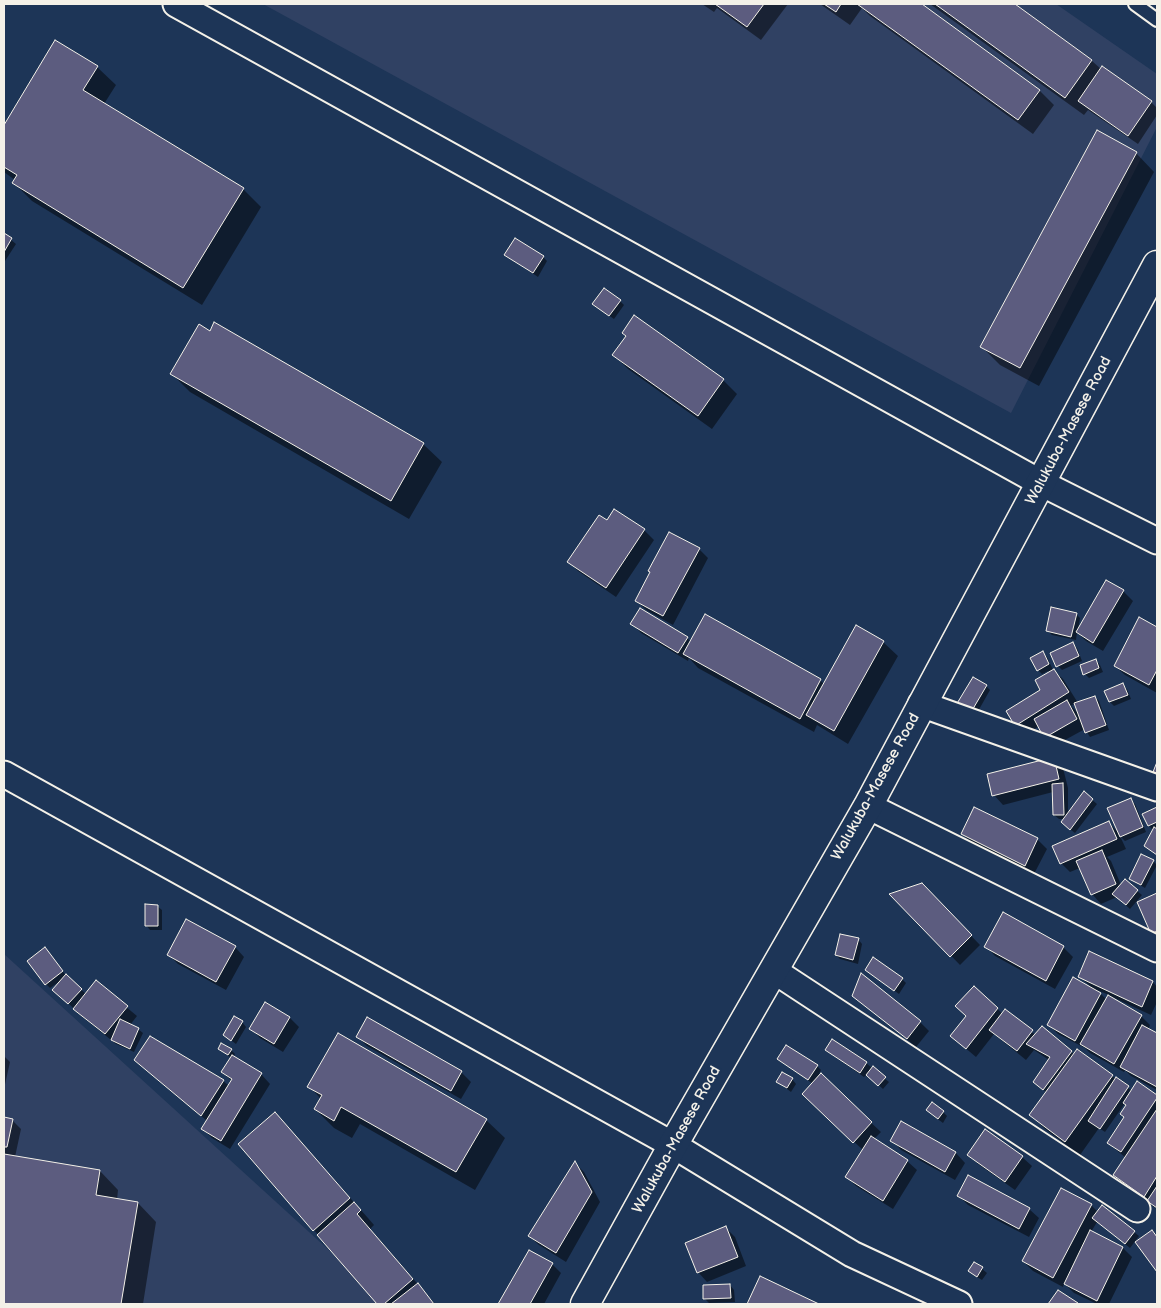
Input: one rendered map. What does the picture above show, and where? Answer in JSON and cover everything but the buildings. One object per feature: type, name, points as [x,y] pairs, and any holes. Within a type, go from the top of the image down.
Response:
[{"type":"street","points":[[176,4],[1041,483],[1157,541]]},
{"type":"street","name":"Walukuba-Masese Road","points":[[585,1304],[673,1145],[868,806],[1157,265]]},
{"type":"street","points":[[921,704],[1157,788]]},
{"type":"street","points":[[4,774],[673,1145],[852,1254],[959,1304]]},
{"type":"street","points":[[868,806],[1157,949]]},
{"type":"street","points":[[773,970],[1137,1209]]},
{"type":"lane","points":[[1135,4],[1157,20]]},
{"type":"shaded area","points":[[263,4],[1056,4],[1157,74],[1157,127],[1011,413]]},
{"type":"shaded area","points":[[4,954],[388,1304],[4,1304]]}]
